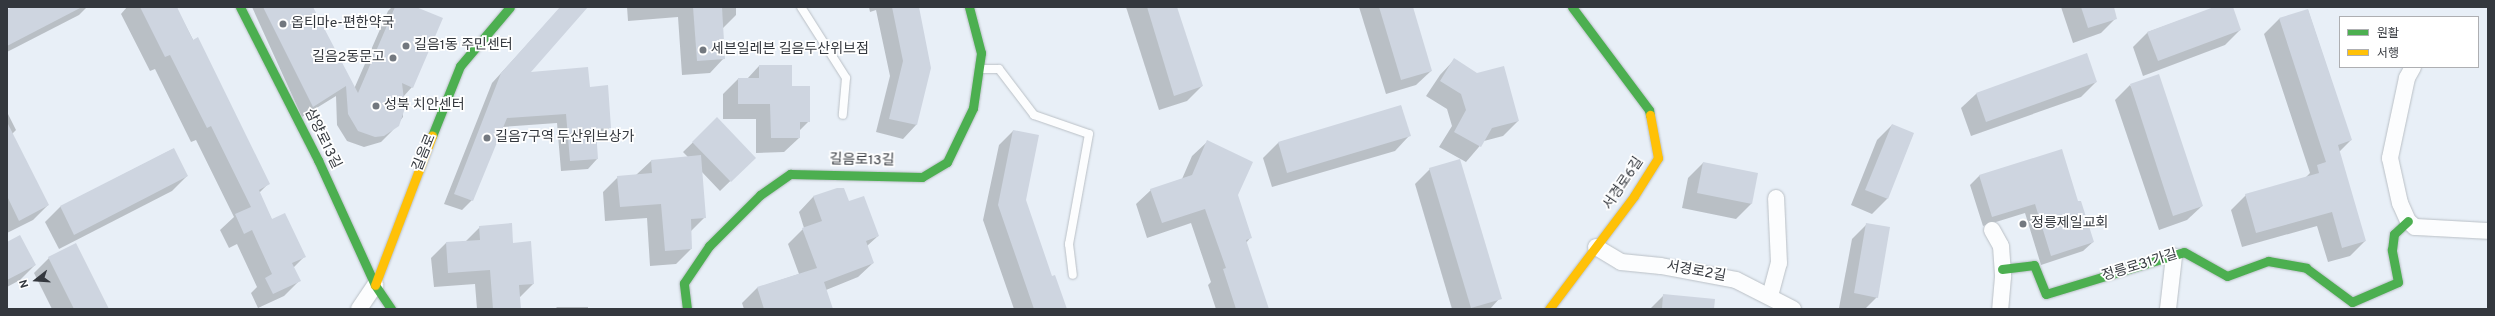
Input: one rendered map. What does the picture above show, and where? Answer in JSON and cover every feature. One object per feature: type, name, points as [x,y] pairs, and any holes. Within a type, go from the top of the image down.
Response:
[{"type":"street","name":"삼양로13길","points":[[240,7],[318,160],[375,285],[391,309]]},
{"type":"street","name":"길음로","points":[[359,309],[375,285],[398,222],[460,66],[510,7]]},
{"type":"street","name":"길음로13길","points":[[687,309],[684,283],[709,246],[760,194],[790,174],[922,177],[946,162],[973,108],[979,69],[981,53],[969,7]]},
{"type":"street","name":"서경로6길","points":[[1549,309],[1634,196],[1658,158],[1649,110],[1572,7]]},
{"type":"street","points":[[2412,68],[2407,78],[2390,158],[2400,203],[2408,221],[2415,227],[2488,231]]},
{"type":"street","points":[[1770,296],[1780,263],[1776,198]]},
{"type":"street","name":"정릉로31가길","points":[[2002,269],[2034,265],[2046,294],[2184,252],[2227,276],[2268,261],[2306,268],[2352,302],[2398,282],[2392,250],[2394,234],[2408,221]]},
{"type":"street","points":[[1992,230],[2001,246],[2002,269],[2000,309]]},
{"type":"street","name":"서경로2길","points":[[1596,247],[1621,262],[1661,266],[1736,280],[1793,309]]},
{"type":"street","points":[[2168,309],[2174,256]]},
{"type":"lane","points":[[801,7],[846,78],[843,115]]},
{"type":"lane","points":[[979,69],[999,69],[1034,114],[1089,134],[1069,244],[1073,276]]},
{"type":"building","points":[[12,7],[82,7],[7,46],[7,10]]},
{"type":"building","points":[[140,7],[177,7],[193,40],[198,37],[270,184],[259,190],[272,219],[285,213],[306,257],[292,263],[301,281],[273,294],[265,278],[272,274],[252,230],[244,234],[235,214],[251,207],[211,126],[207,128],[170,55],[165,57]]},
{"type":"building","points":[[263,7],[313,7],[358,93],[395,7],[416,7],[443,18],[413,88],[402,83],[405,108],[399,126],[384,136],[375,137],[358,131],[348,114],[346,86],[313,107]]},
{"type":"building","points":[[560,7],[588,7],[531,72],[588,67],[590,87],[608,85],[611,128],[596,129],[598,159],[570,161],[566,114],[507,118],[473,201],[454,194],[501,73]]},
{"type":"building","points":[[693,7],[722,7],[725,59],[697,61]]},
{"type":"building","points":[[892,7],[919,7],[931,68],[917,125],[889,119],[903,61]]},
{"type":"building","points":[[1147,7],[1177,7],[1203,86],[1174,96]]},
{"type":"building","points":[[1379,7],[1413,7],[1432,71],[1401,80]]},
{"type":"building","points":[[2081,7],[2114,7],[2117,19],[2088,28]]},
{"type":"building","points":[[2214,7],[2233,7],[2241,30],[2158,61],[2147,32]]},
{"type":"building","points":[[2308,9],[2352,140],[2338,145],[2366,241],[2342,248],[2332,212],[2256,233],[2245,194],[2319,173],[2317,165],[2326,162],[2279,18]]},
{"type":"building","points":[[2087,53],[2097,82],[1986,122],[1976,93]]},
{"type":"building","points":[[1454,58],[1477,73],[1504,66],[1519,121],[1492,128],[1481,147],[1454,132],[1466,110],[1461,94],[1440,81]]},
{"type":"building","points":[[759,65],[792,65],[792,86],[810,86],[810,122],[800,122],[800,138],[771,138],[770,104],[738,104],[738,78],[759,78]]},
{"type":"building","points":[[2159,74],[2203,206],[2173,216],[2130,84]]},
{"type":"building","points":[[1401,105],[1411,136],[1287,173],[1278,142]]},
{"type":"building","points":[[717,117],[756,158],[731,182],[692,142]]},
{"type":"building","points":[[7,122],[49,205],[19,221],[7,196]]},
{"type":"building","points":[[1892,124],[1914,133],[1888,199],[1865,190]]},
{"type":"building","points":[[1013,130],[1039,135],[1026,200],[1052,276],[1055,275],[1067,309],[1034,309],[998,205]]},
{"type":"building","points":[[1207,140],[1253,162],[1238,195],[1252,238],[1246,240],[1269,309],[1236,309],[1223,269],[1226,268],[1205,209],[1162,223],[1150,189],[1192,175]]},
{"type":"building","points":[[174,148],[188,176],[74,235],[60,206]]},
{"type":"building","points":[[2062,149],[2078,201],[2081,201],[2094,242],[2051,256],[2035,204],[1992,217],[1979,175]]},
{"type":"building","points":[[701,155],[706,218],[691,219],[692,249],[665,251],[661,204],[620,207],[617,176],[652,173],[651,160]]},
{"type":"building","points":[[1460,159],[1502,299],[1471,308],[1429,168]]},
{"type":"building","points":[[1703,162],[1758,173],[1752,204],[1697,193]]},
{"type":"building","points":[[837,188],[844,188],[849,201],[864,196],[879,236],[866,241],[874,263],[824,282],[833,309],[764,309],[757,287],[817,268],[802,228],[822,221],[813,196]]},
{"type":"building","points":[[512,223],[513,243],[531,241],[534,284],[519,285],[521,309],[493,309],[490,270],[448,273],[446,242],[480,240],[479,226]]},
{"type":"building","points":[[1866,223],[1890,227],[1878,298],[1854,293]]},
{"type":"building","points":[[20,235],[36,265],[7,280],[7,242]]},
{"type":"building","points":[[76,243],[109,309],[74,309],[48,257]]},
{"type":"building","points":[[1663,294],[1715,299],[1714,309],[1662,309]]},
{"type":"traffic: fast","points":[[240,7],[318,160],[375,285],[391,309]]},
{"type":"traffic: fast","points":[[432,136],[460,66],[510,7]]},
{"type":"traffic: fast","points":[[687,309],[684,283],[709,246],[760,195],[790,174],[922,177],[947,162],[973,108],[981,53],[969,7]]},
{"type":"traffic: fast","points":[[1572,7],[1649,110],[1650,115]]},
{"type":"traffic: fast","points":[[2002,269],[2034,265],[2046,294],[2184,252],[2227,276],[2268,261],[2306,268],[2352,302],[2398,282],[2392,250],[2394,234],[2408,221]]},
{"type":"traffic: slow","points":[[1549,309],[1634,196],[1658,158],[1650,115]]},
{"type":"traffic: slow","points":[[375,285],[432,136]]},
{"type":"place","name":"옵티마e-편한약국","points":[[283,24]]},
{"type":"place","name":"길음1동 주민센터","points":[[406,46]]},
{"type":"place","name":"세븐일레븐 길음두산위브점","points":[[703,50]]},
{"type":"place","name":"길음2동문고","points":[[393,58]]},
{"type":"place","name":"성북 치안센터","points":[[376,106]]},
{"type":"place","name":"길음7구역 두산위브상가","points":[[487,138]]},
{"type":"place","name":"정릉제일교회","points":[[2023,224]]}]
